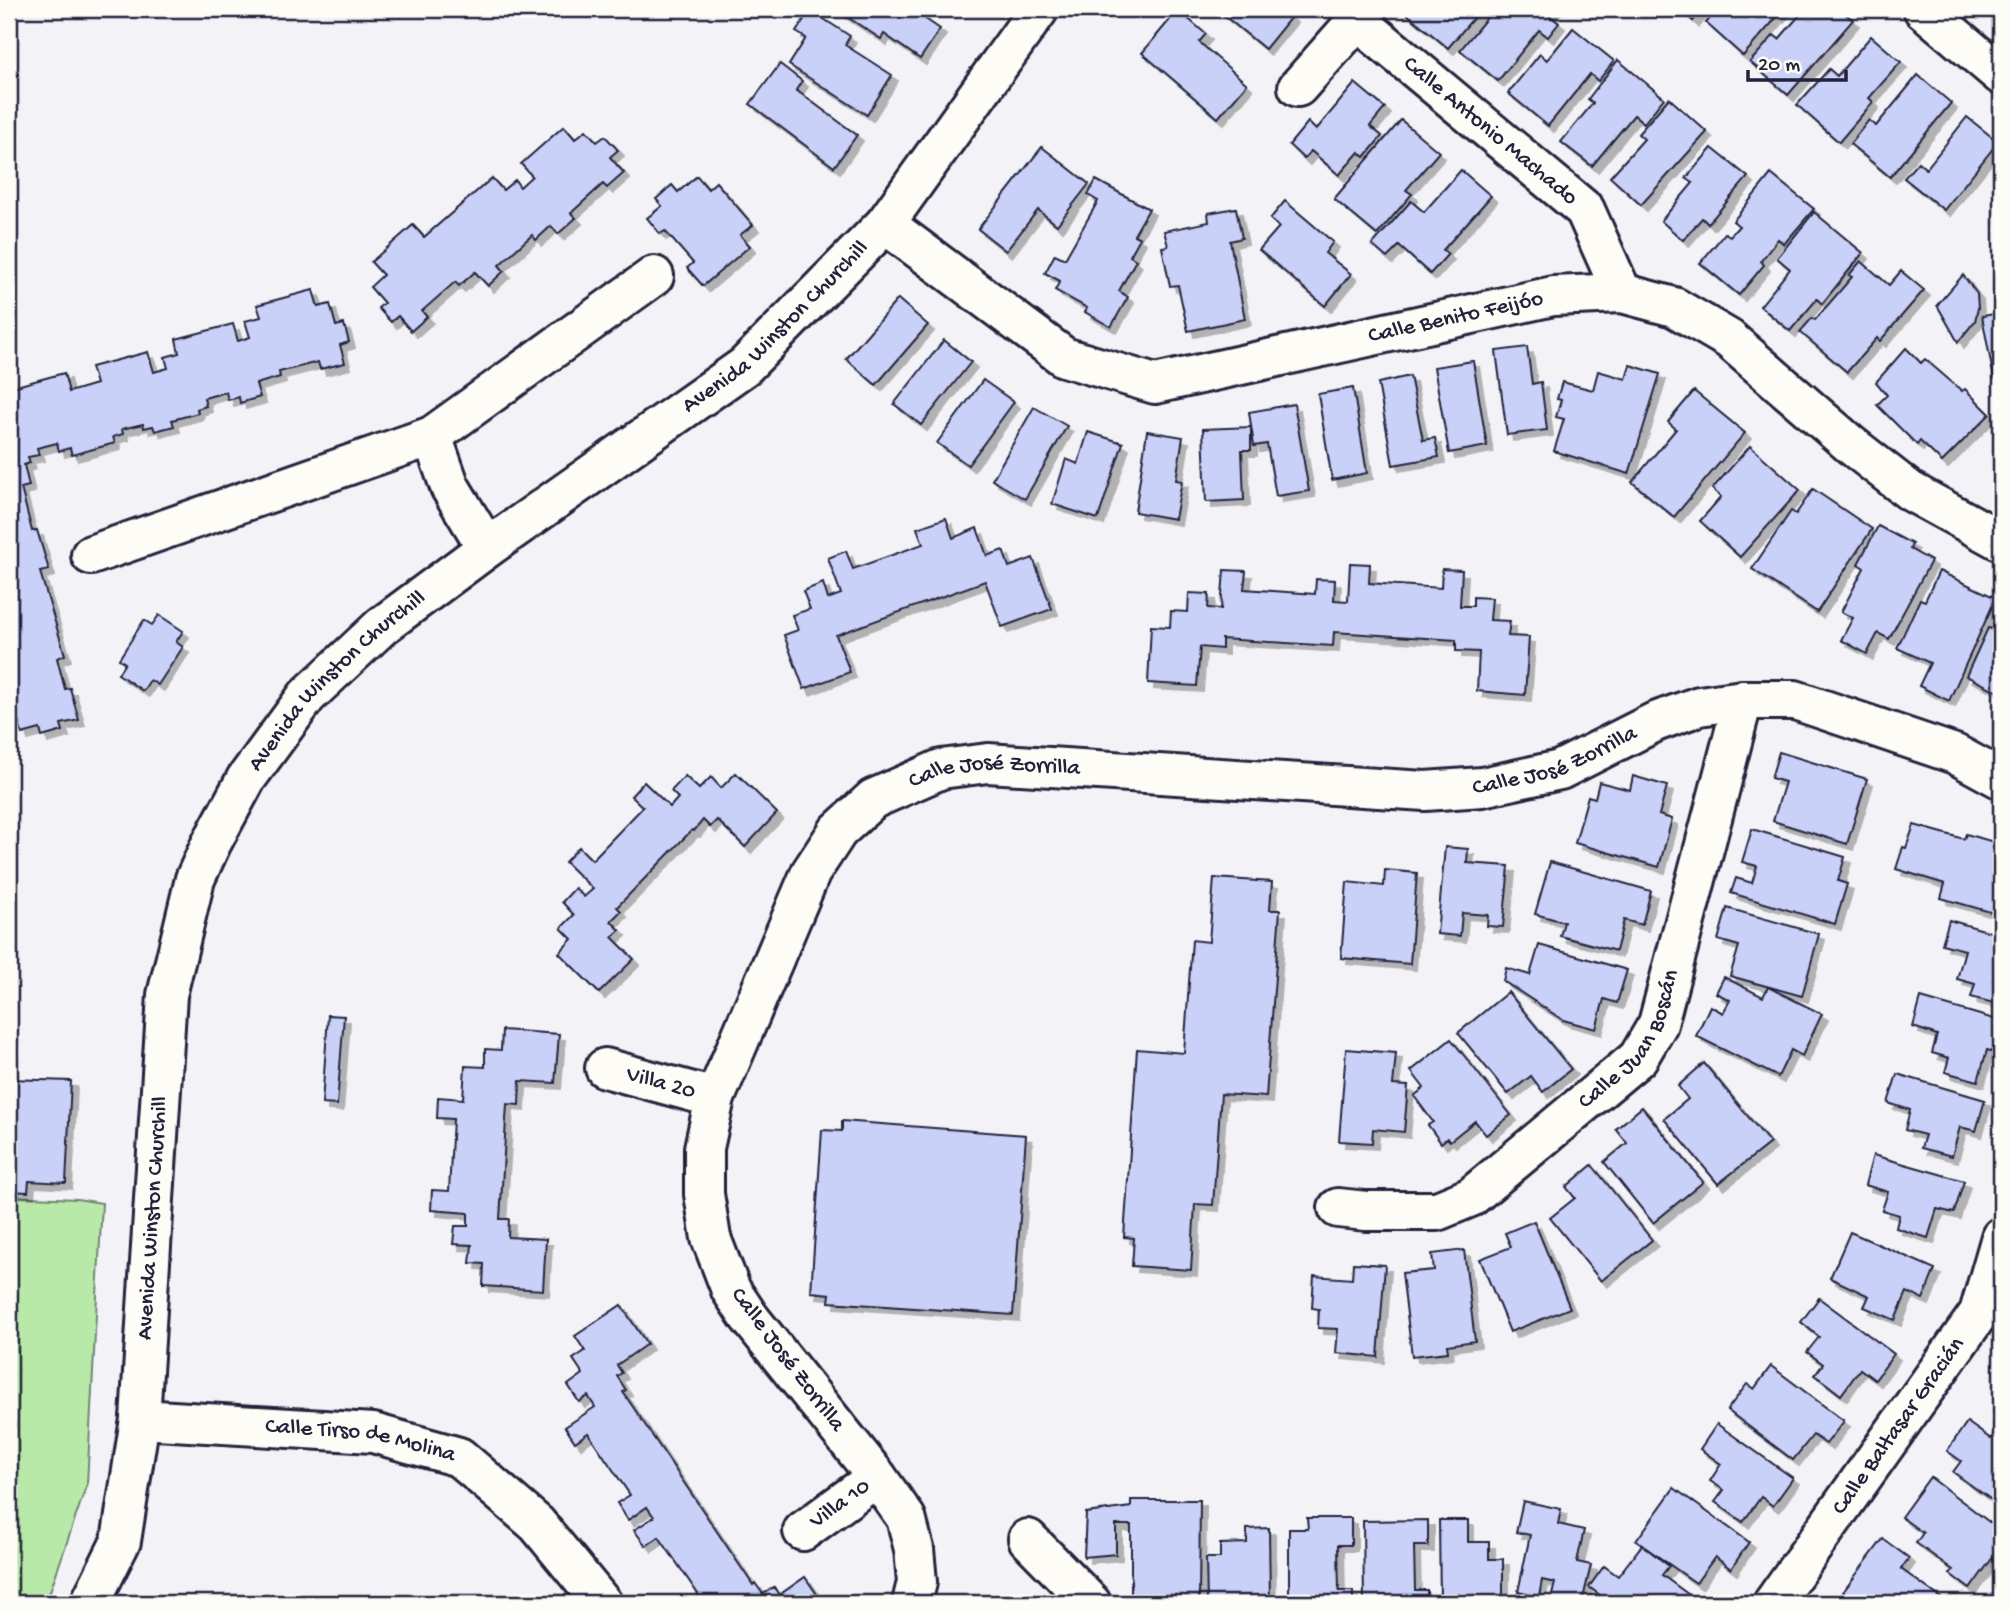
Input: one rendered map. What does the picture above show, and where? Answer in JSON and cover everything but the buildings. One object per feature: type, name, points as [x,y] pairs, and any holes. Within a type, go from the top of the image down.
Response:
[{"type":"street","name":"Avenida Winston Churchill","points":[[90,1603],[121,1541],[139,1419],[167,995],[195,879],[246,779],[307,696],[382,626],[487,548],[745,366],[885,224],[1039,9]]},
{"type":"street","points":[[1923,9],[2001,75]]},
{"type":"street","name":"Calle Antonio Machado","points":[[1298,87],[1363,15],[1585,210],[1622,293]]},
{"type":"street","name":"Calle Benito Feijóo","points":[[885,224],[1064,357],[1155,384],[1553,296],[1622,293],[1674,307],[1729,339],[1910,491],[1997,532]]},
{"type":"street","points":[[91,555],[432,436],[654,276]]},
{"type":"street","points":[[432,436],[450,487],[487,548]]},
{"type":"street","name":"Calle José Zorrilla","points":[[912,1603],[916,1582],[914,1549],[906,1518],[877,1477],[749,1317],[731,1290],[711,1238],[704,1194],[704,1148],[715,1098],[811,872],[838,831],[873,799],[941,769],[988,764],[1425,792],[1482,787],[1560,771],[1655,722],[1699,706],[1743,700],[1795,700],[1955,754],[2001,779]]},
{"type":"street","name":"Calle Juan Boscán","points":[[1338,1209],[1366,1212],[1437,1211],[1471,1197],[1638,1058],[1658,1024],[1743,700]]},
{"type":"street","name":"Villa 20","points":[[605,1069],[715,1098]]},
{"type":"street","name":"Calle Baltasar Gracián","points":[[1773,1603],[1979,1313],[2001,1237]]},
{"type":"street","name":"Calle Tirso de Molina","points":[[139,1419],[373,1433],[459,1457],[537,1524],[601,1603]]},
{"type":"street","name":"Villa 10","points":[[803,1531],[877,1477]]},
{"type":"street","points":[[1028,1539],[1091,1603]]},
{"type":"green space","points":[[9,1196],[77,1199],[102,1203],[87,1484],[46,1603],[9,1603]]}]
